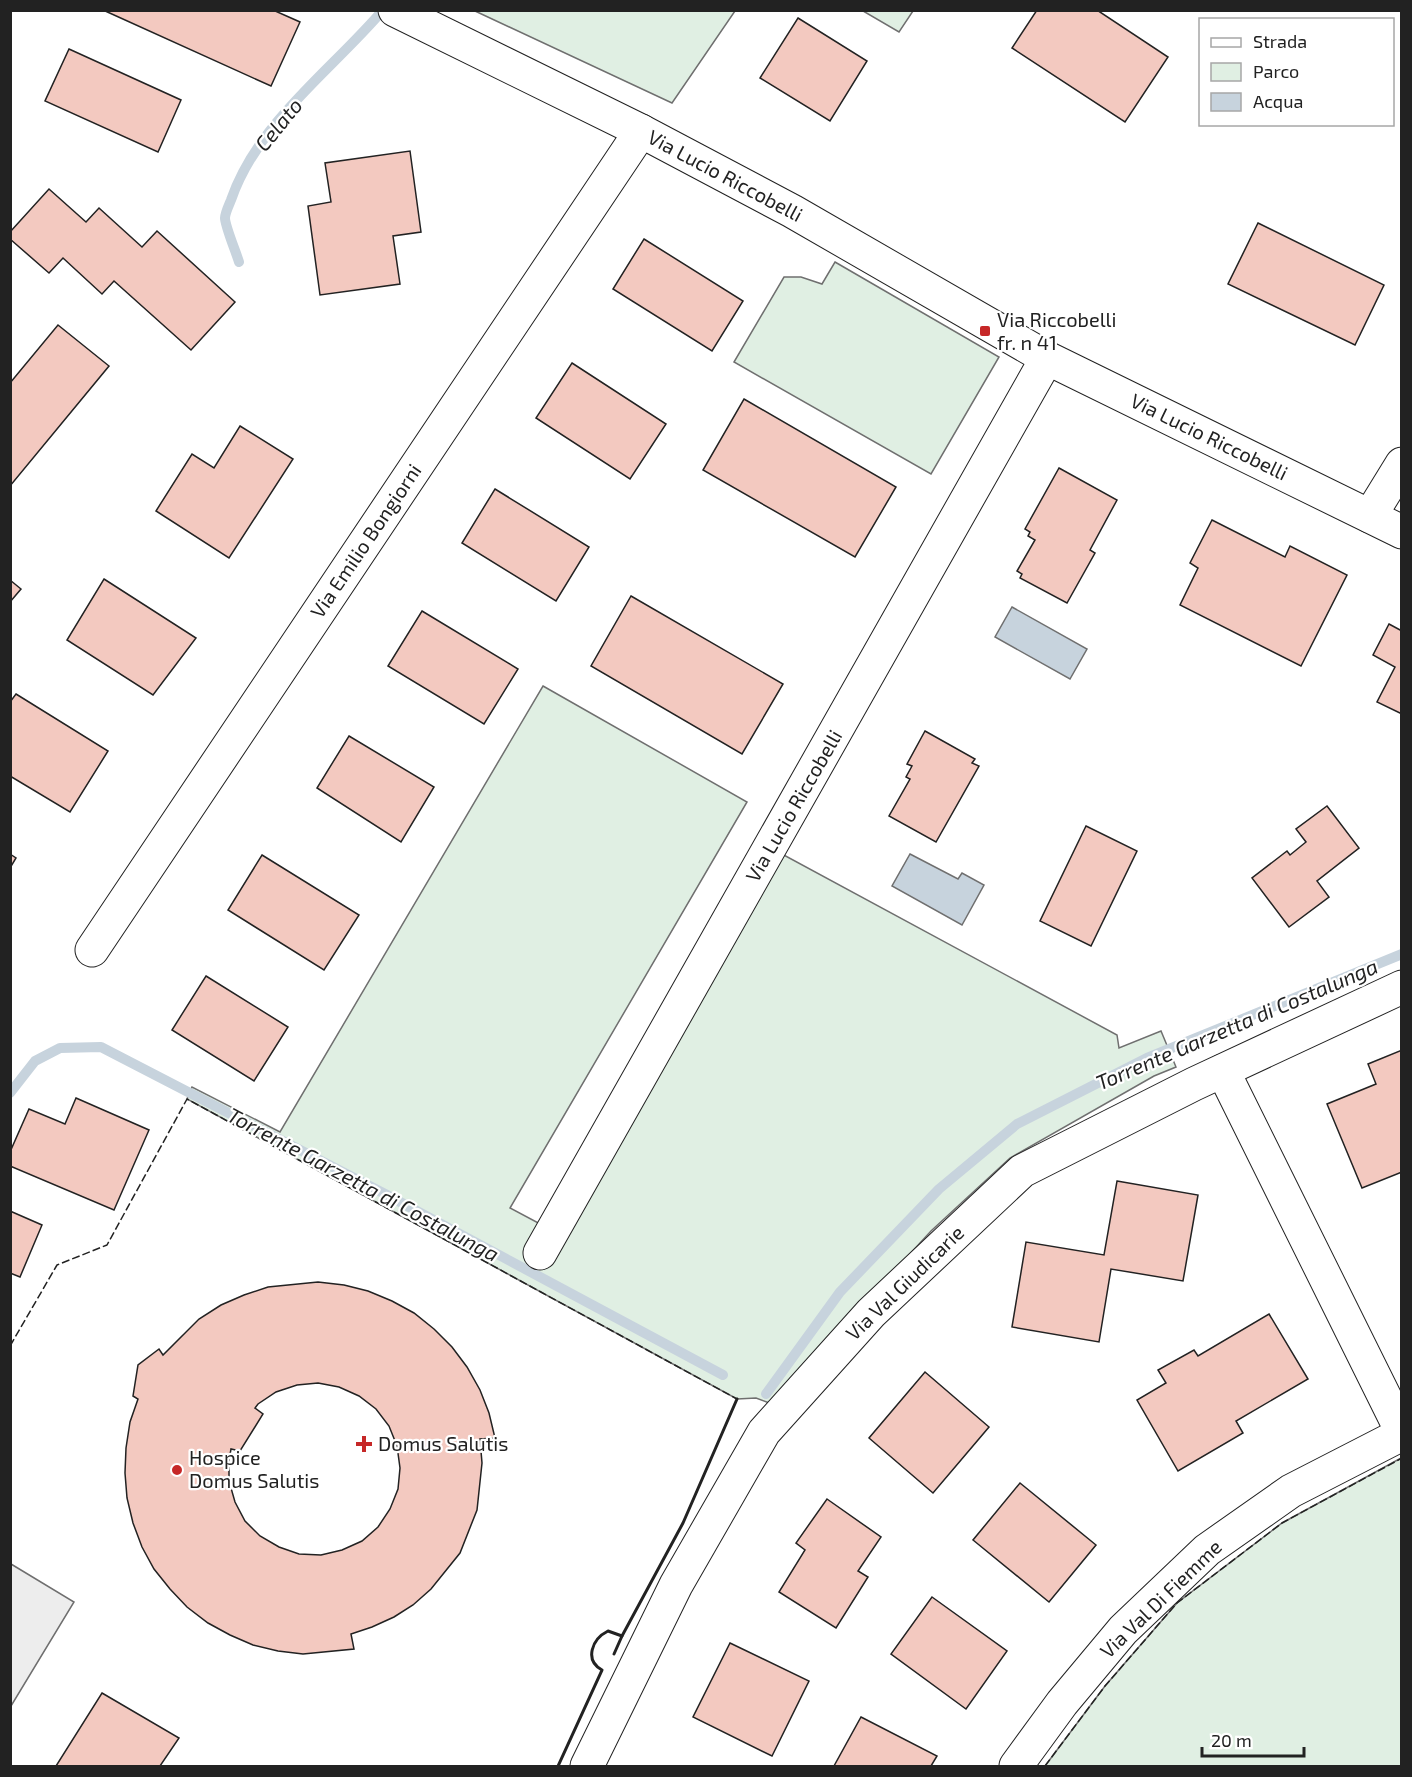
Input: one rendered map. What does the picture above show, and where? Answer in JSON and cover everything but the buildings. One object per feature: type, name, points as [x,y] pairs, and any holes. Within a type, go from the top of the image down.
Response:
[{"type":"street","name":"Via Lucio Riccobelli","points":[[407,16],[641,131],[792,211],[1047,358],[1401,532]]},
{"type":"street","name":"Via Emilio Bongiorni","points":[[92,950],[641,131]]},
{"type":"street","name":"Via Lucio Riccobelli","points":[[540,1253],[1047,358]]},
{"type":"street","points":[[1370,516],[1401,464]]},
{"type":"street","name":"Via Val Giudicarie","points":[[587,1767],[676,1585],[764,1432],[871,1313],[1022,1171],[1223,1071],[1401,987]]},
{"type":"street","name":"Via Val Di Fiemme","points":[[1016,1767],[1062,1703],[1123,1630],[1207,1550],[1291,1491],[1401,1433],[1223,1071]]},
{"type":"green space","points":[[475,11],[735,11],[672,103]]},
{"type":"green space","points":[[863,11],[913,11],[899,32]]},
{"type":"green space","points":[[835,262],[999,357],[931,474],[734,362],[784,277],[801,277],[822,284]]},
{"type":"green space","points":[[543,686],[747,802],[510,1208],[542,1225],[782,854],[1117,1035],[1119,1048],[1161,1031],[1176,1067],[1154,1076],[1010,1158],[931,1231],[772,1404],[756,1398],[737,1399],[187,1099],[192,1087],[280,1132]]},
{"type":"green space","points":[[1401,1458],[1401,1766],[1045,1766],[1105,1686],[1177,1603],[1282,1523]]},
{"type":"shaded area","points":[[11,1564],[74,1602],[11,1706]]},
{"type":"water","points":[[1012,607],[1087,649],[1070,679],[995,637]]},
{"type":"water","points":[[910,854],[958,879],[962,873],[984,885],[962,925],[892,886]]},
{"type":"waterway","name":"Celato","points":[[239,262],[225,218],[243,172],[277,122],[383,10]]},
{"type":"waterway","name":"Torrente Garzetta di Costalunga","points":[[766,1394],[840,1292],[939,1189],[1017,1124],[1147,1058],[1402,954]]},
{"type":"waterway","name":"Torrente Garzetta di Costalunga","points":[[10,1093],[35,1061],[60,1048],[101,1047],[387,1195],[723,1375]]},
{"type":"fence","points":[[10,1346],[57,1265],[107,1245],[187,1099],[737,1399]]},
{"type":"fence","points":[[1045,1766],[1105,1686],[1177,1603],[1282,1523],[1402,1458]]},
{"type":"wall","points":[[558,1766],[602,1670],[593,1661],[594,1644],[608,1631],[622,1636],[683,1523],[737,1399]]},
{"type":"wall","points":[[614,1654],[622,1636]]},
{"type":"place","name":"Via Riccobelli fr. n 41","points":[[985,331]]},
{"type":"place","name":"Domus Salutis","points":[[364,1444]]},
{"type":"place","name":"Hospice Domus Salutis","points":[[177,1470]]}]
